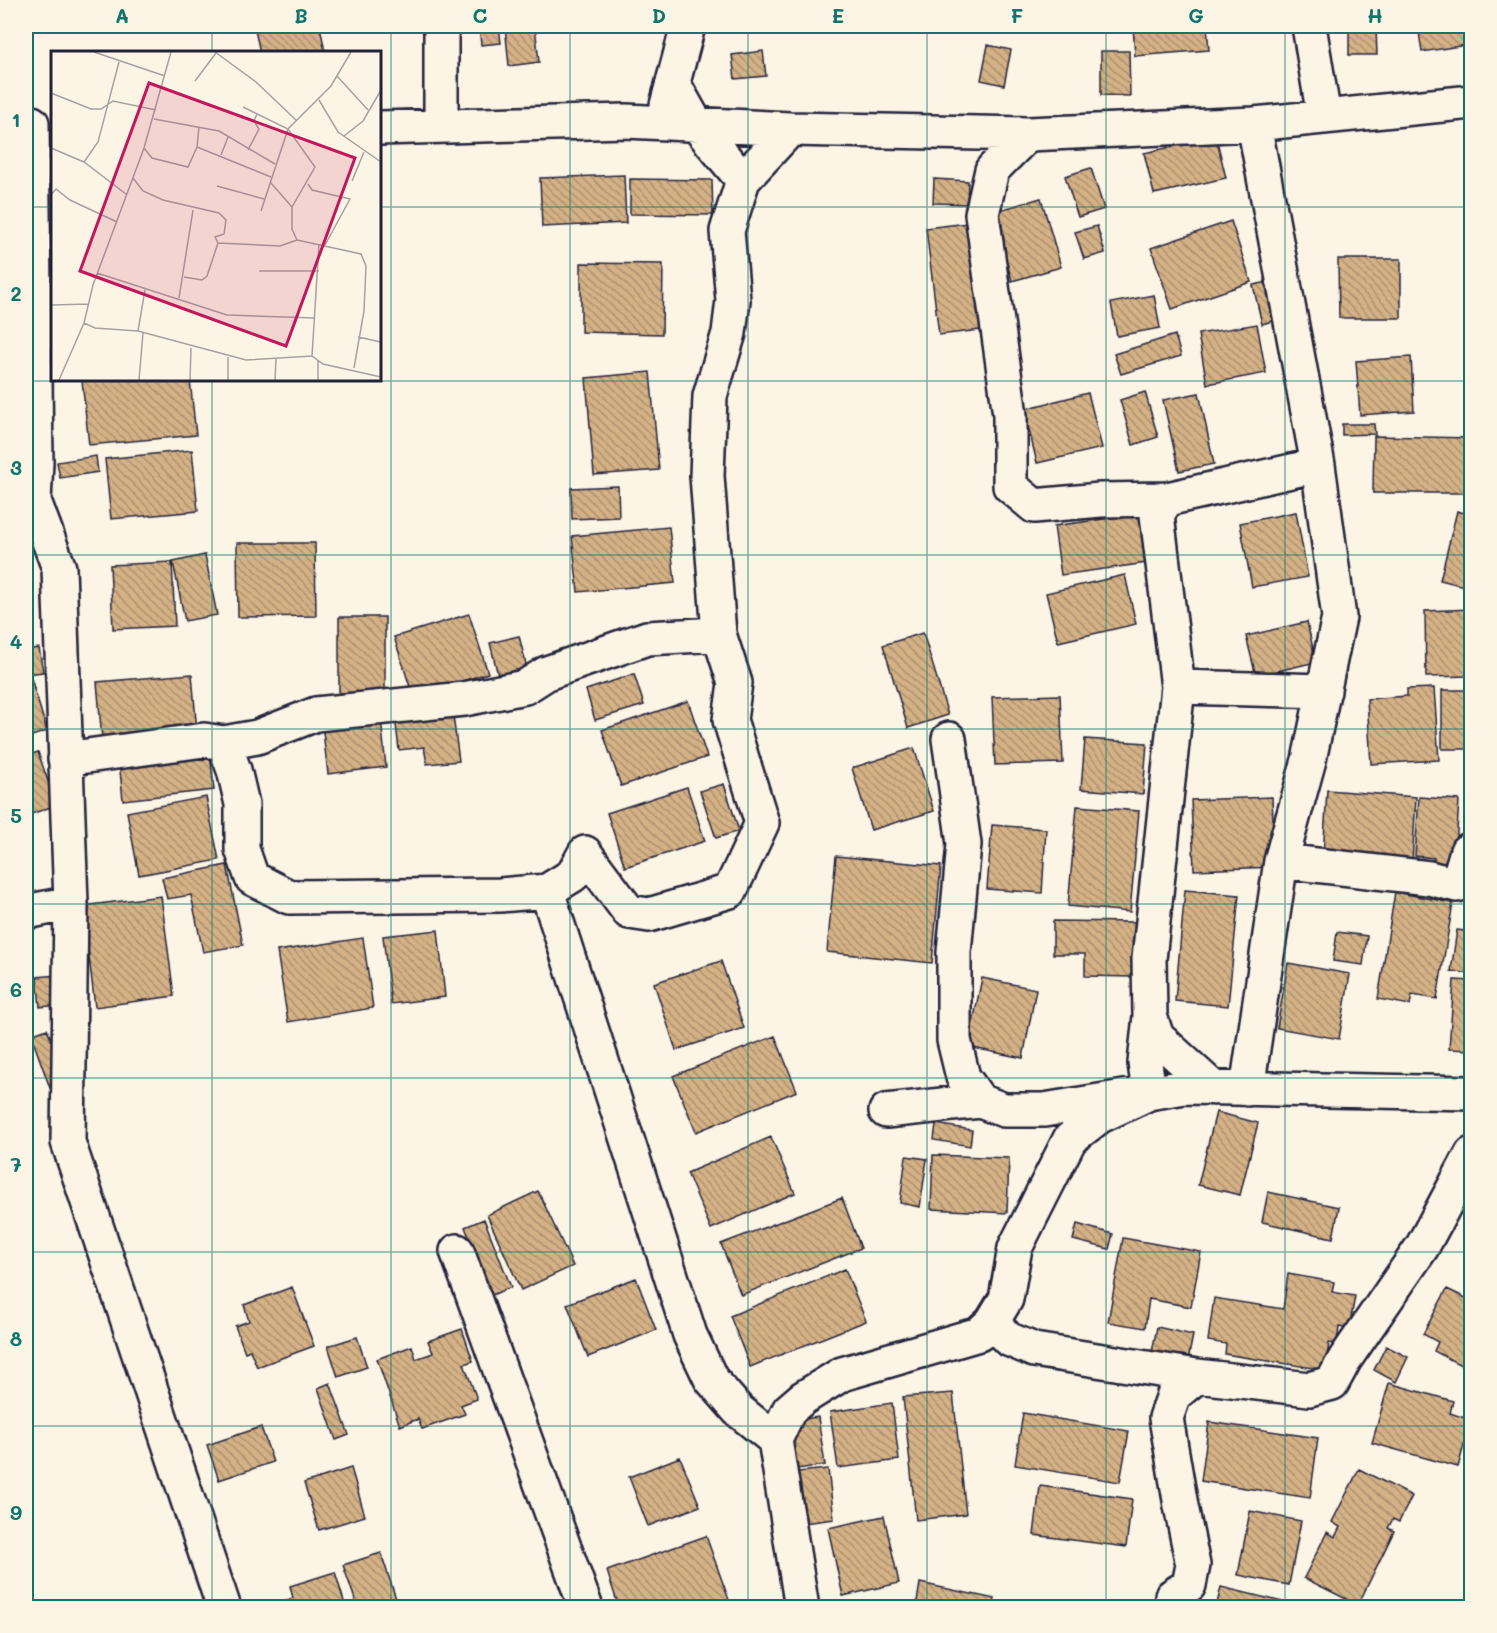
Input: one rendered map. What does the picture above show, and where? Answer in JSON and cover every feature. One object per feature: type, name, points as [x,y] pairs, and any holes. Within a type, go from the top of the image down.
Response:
[{"type":"street","points":[[441,26],[441,126]]},
{"type":"street","points":[[662,123],[688,26]]},
{"type":"street","points":[[1309,26],[1323,117]]},
{"type":"street","points":[[673,83],[696,124],[743,180]]},
{"type":"street","points":[[381,128],[626,121],[790,129],[1028,134],[1254,124],[1472,102]]},
{"type":"street","points":[[37,124],[36,462],[30,502],[59,568],[71,903],[68,1142],[224,1608]]},
{"type":"street","points":[[1247,1089],[1281,861],[1309,760],[1339,618],[1318,465],[1254,124]]},
{"type":"street","points":[[224,743],[234,770],[242,804],[242,849],[252,878],[289,897],[500,895],[547,891],[573,875],[585,853],[629,912],[649,915],[729,891],[762,823],[730,720],[735,683],[719,633],[707,476],[710,396],[729,333],[733,300],[727,231],[743,180],[790,129]]},
{"type":"street","points":[[1028,134],[992,170],[982,214],[1010,415],[1010,486],[1034,506],[1100,500],[1167,499],[1318,465]]},
{"type":"street","points":[[1149,1093],[1145,1063],[1150,1016],[1149,959],[1178,687],[1157,515],[1167,499]]},
{"type":"street","points":[[66,759],[204,740],[224,743],[257,737],[316,714],[464,699],[525,687],[548,673],[647,638],[719,633]]},
{"type":"street","points":[[1178,687],[1324,692]]},
{"type":"street","points":[[949,739],[964,844],[954,952],[954,1040],[963,1077],[980,1101]]},
{"type":"street","points":[[1281,861],[1429,878],[1457,885],[1467,851],[1472,849]]},
{"type":"street","points":[[547,891],[690,1335],[711,1379],[738,1410],[775,1440]]},
{"type":"street","points":[[26,912],[71,903]]},
{"type":"street","points":[[1150,1016],[1157,1037],[1213,1088]]},
{"type":"street","points":[[886,1112],[980,1101],[1004,1110],[1044,1110],[1185,1088],[1472,1093]]},
{"type":"street","points":[[798,1606],[775,1440],[789,1410],[803,1398],[842,1374],[979,1334],[992,1323],[1006,1299],[1015,1248],[1070,1139],[1100,1116],[1149,1093]]},
{"type":"street","points":[[992,1323],[1008,1339],[1034,1350],[1197,1376],[1309,1389],[1332,1383],[1345,1359],[1422,1247],[1472,1154]]},
{"type":"street","points":[[457,1251],[586,1608]]},
{"type":"street","points":[[1175,1608],[1172,1596],[1189,1585],[1193,1565],[1166,1418],[1174,1395],[1197,1376]]},
{"type":"building","points":[[254,26],[320,26],[325,51],[260,51]]},
{"type":"building","points":[[479,26],[499,26],[501,43],[481,45]]},
{"type":"building","points":[[505,26],[535,26],[539,62],[509,66]]},
{"type":"building","points":[[757,26],[784,26],[782,33]]},
{"type":"building","points":[[1133,26],[1207,26],[1209,50],[1135,56]]},
{"type":"building","points":[[1418,26],[1472,26],[1472,44],[1422,52]]},
{"type":"building","points":[[1349,28],[1376,28],[1377,55],[1349,55]]},
{"type":"building","points":[[988,45],[1011,50],[1004,85],[981,80]]},
{"type":"building","points":[[763,51],[766,76],[735,79],[732,55]]},
{"type":"building","points":[[1101,51],[1129,51],[1130,96],[1101,95]]},
{"type":"building","points":[[1216,137],[1226,178],[1154,194],[1144,153]]},
{"type":"building","points":[[1091,168],[1104,209],[1078,217],[1065,176]]},
{"type":"building","points":[[624,175],[626,223],[542,227],[540,178]]},
{"type":"building","points":[[630,179],[712,180],[713,215],[630,214]]},
{"type":"building","points":[[934,179],[968,181],[967,204],[933,203]]},
{"type":"building","points":[[1041,198],[1061,267],[1012,281],[993,212]]},
{"type":"building","points":[[1231,221],[1251,282],[1172,309],[1151,248]]},
{"type":"building","points":[[976,222],[989,329],[939,335],[926,228]]},
{"type":"building","points":[[1097,226],[1105,253],[1084,259],[1075,232]]},
{"type":"building","points":[[1338,259],[1401,259],[1401,318],[1339,318]]},
{"type":"building","points":[[581,263],[663,264],[662,334],[581,332]]},
{"type":"building","points":[[1273,281],[1283,318],[1262,324],[1253,285]]},
{"type":"building","points":[[1154,295],[1160,328],[1117,336],[1111,303]]},
{"type":"building","points":[[1257,324],[1266,373],[1207,384],[1198,334]]},
{"type":"building","points":[[1175,335],[1181,356],[1121,374],[1114,354]]},
{"type":"building","points":[[1411,357],[1414,411],[1360,415],[1356,361]]},
{"type":"building","points":[[650,372],[659,470],[594,475],[586,378]]},
{"type":"building","points":[[82,381],[190,381],[196,435],[89,445]]},
{"type":"building","points":[[1145,392],[1158,437],[1133,445],[1120,400]]},
{"type":"building","points":[[1088,393],[1102,448],[1037,463],[1024,409]]},
{"type":"building","points":[[1199,393],[1214,464],[1179,471],[1163,400]]},
{"type":"building","points":[[1342,424],[1374,424],[1375,434],[1342,435]]},
{"type":"building","points":[[1374,436],[1472,438],[1472,493],[1373,493]]},
{"type":"building","points":[[192,450],[198,511],[111,519],[105,459]]},
{"type":"building","points":[[96,456],[98,472],[60,478],[57,462]]},
{"type":"building","points":[[618,486],[619,517],[572,519],[571,488]]},
{"type":"building","points":[[1457,511],[1472,515],[1472,588],[1440,580]]},
{"type":"building","points":[[1296,512],[1308,577],[1252,587],[1240,523]]},
{"type":"building","points":[[1147,513],[1154,562],[1061,575],[1054,526]]},
{"type":"building","points":[[669,527],[675,583],[578,592],[572,536]]},
{"type":"building","points":[[237,543],[315,543],[316,616],[238,617]]},
{"type":"building","points":[[205,555],[217,615],[185,621],[173,562]]},
{"type":"building","points":[[172,562],[175,626],[113,629],[110,565]]},
{"type":"building","points":[[1125,575],[1136,624],[1058,642],[1046,593]]},
{"type":"building","points":[[1472,609],[1472,676],[1426,677],[1425,611]]},
{"type":"building","points":[[469,614],[488,673],[413,696],[394,637]]},
{"type":"building","points":[[339,617],[385,617],[385,697],[339,697]]},
{"type":"building","points":[[1307,622],[1316,662],[1256,676],[1246,636]]},
{"type":"building","points":[[923,633],[948,715],[908,728],[883,645]]},
{"type":"building","points":[[519,636],[529,676],[500,683],[490,643]]},
{"type":"building","points":[[39,648],[43,672],[26,674],[26,650]]},
{"type":"building","points":[[192,674],[197,732],[102,740],[97,682]]},
{"type":"building","points":[[634,674],[644,705],[595,720],[586,690]]},
{"type":"building","points":[[30,675],[47,731],[26,738],[26,677]]},
{"type":"building","points":[[1434,688],[1439,760],[1371,764],[1367,699],[1407,696],[1407,689]]},
{"type":"building","points":[[1442,690],[1472,690],[1472,749],[1442,749]]},
{"type":"building","points":[[1060,695],[1063,763],[995,765],[992,697]]},
{"type":"building","points":[[451,700],[459,761],[427,764],[424,747],[399,750],[394,707]]},
{"type":"building","points":[[688,701],[707,757],[621,786],[602,730]]},
{"type":"building","points":[[380,709],[386,767],[328,774],[321,715]]},
{"type":"building","points":[[1085,739],[1147,743],[1143,794],[1081,789]]},
{"type":"building","points":[[914,748],[934,811],[871,830],[852,768]]},
{"type":"building","points":[[38,752],[56,805],[26,816],[26,756]]},
{"type":"building","points":[[210,752],[214,790],[123,800],[119,761]]},
{"type":"building","points":[[724,784],[739,831],[716,838],[700,791]]},
{"type":"building","points":[[687,787],[705,841],[625,867],[607,813]]},
{"type":"building","points":[[1327,790],[1416,797],[1412,863],[1323,856]]},
{"type":"building","points":[[206,797],[219,860],[139,875],[127,812]]},
{"type":"building","points":[[1272,797],[1275,867],[1194,870],[1191,800]]},
{"type":"building","points":[[1419,797],[1459,800],[1454,877],[1433,876],[1434,858],[1415,856]]},
{"type":"building","points":[[1077,806],[1139,811],[1130,912],[1068,906]]},
{"type":"building","points":[[992,825],[1046,829],[1042,893],[987,889]]},
{"type":"building","points":[[836,856],[941,866],[932,963],[827,952]]},
{"type":"building","points":[[227,865],[243,945],[203,952],[191,895],[167,899],[162,878]]},
{"type":"building","points":[[1185,890],[1239,895],[1228,1006],[1175,1001]]},
{"type":"building","points":[[1395,892],[1453,903],[1437,999],[1412,995],[1410,1005],[1378,999]]},
{"type":"building","points":[[161,896],[174,996],[95,1007],[83,906]]},
{"type":"building","points":[[1053,921],[1135,922],[1134,977],[1085,976],[1085,954],[1053,954]]},
{"type":"building","points":[[438,930],[445,997],[391,1004],[383,936]]},
{"type":"building","points":[[1457,930],[1472,932],[1472,974],[1451,971]]},
{"type":"building","points":[[1337,932],[1367,936],[1363,965],[1333,961]]},
{"type":"building","points":[[363,938],[373,1008],[288,1022],[277,951]]},
{"type":"building","points":[[721,961],[744,1028],[676,1050],[654,983]]},
{"type":"building","points":[[1288,963],[1350,974],[1339,1039],[1277,1028]]},
{"type":"building","points":[[57,975],[60,1005],[40,1007],[37,977]]},
{"type":"building","points":[[982,978],[1036,989],[1023,1058],[968,1047]]},
{"type":"building","points":[[1454,980],[1472,981],[1472,1050],[1449,1049]]},
{"type":"building","points":[[47,1029],[67,1082],[50,1088],[31,1035]]},
{"type":"building","points":[[775,1036],[797,1091],[696,1132],[673,1076]]},
{"type":"building","points":[[1216,1112],[1258,1123],[1240,1195],[1198,1185]]},
{"type":"building","points":[[936,1124],[972,1130],[970,1146],[934,1140]]},
{"type":"building","points":[[771,1137],[795,1193],[711,1229],[687,1173]]},
{"type":"building","points":[[933,1155],[1009,1158],[1007,1213],[931,1209]]},
{"type":"building","points":[[906,1156],[927,1159],[920,1207],[900,1203]]},
{"type":"building","points":[[538,1191],[573,1266],[521,1290],[487,1215]]},
{"type":"building","points":[[1268,1192],[1339,1207],[1333,1238],[1262,1222]]},
{"type":"building","points":[[842,1198],[861,1248],[741,1295],[721,1244]]},
{"type":"building","points":[[484,1219],[511,1287],[492,1295],[465,1227]]},
{"type":"building","points":[[1077,1224],[1113,1234],[1109,1249],[1073,1240]]},
{"type":"building","points":[[1123,1238],[1201,1252],[1191,1307],[1149,1299],[1145,1328],[1108,1322]]},
{"type":"building","points":[[845,1269],[866,1321],[750,1367],[730,1316]]},
{"type":"building","points":[[1288,1274],[1334,1282],[1332,1292],[1355,1296],[1349,1329],[1339,1327],[1337,1344],[1329,1343],[1325,1370],[1225,1354],[1226,1344],[1208,1341],[1214,1298],[1283,1309]]},
{"type":"building","points":[[636,1278],[656,1330],[588,1357],[567,1304]]},
{"type":"building","points":[[292,1287],[314,1346],[257,1367],[250,1350],[245,1352],[235,1326],[249,1321],[244,1305]]},
{"type":"building","points":[[1447,1289],[1472,1301],[1472,1371],[1434,1351],[1438,1342],[1423,1334]]},
{"type":"building","points":[[1157,1327],[1193,1335],[1187,1365],[1151,1357]]},
{"type":"building","points":[[462,1329],[473,1361],[464,1364],[477,1399],[461,1405],[465,1414],[422,1429],[418,1419],[400,1426],[377,1359],[412,1346],[416,1359],[433,1353],[428,1341]]},
{"type":"building","points":[[357,1337],[367,1367],[338,1377],[328,1346]]},
{"type":"building","points":[[1386,1346],[1408,1357],[1396,1382],[1374,1370]]},
{"type":"building","points":[[330,1383],[349,1435],[336,1440],[318,1388]]},
{"type":"building","points":[[1389,1383],[1453,1401],[1450,1413],[1471,1420],[1458,1467],[1372,1443]]},
{"type":"building","points":[[953,1393],[966,1514],[916,1520],[903,1397]]},
{"type":"building","points":[[892,1403],[899,1460],[838,1468],[830,1412]]},
{"type":"building","points":[[1023,1413],[1129,1431],[1120,1482],[1015,1465]]},
{"type":"building","points":[[818,1417],[825,1465],[797,1469],[790,1421]]},
{"type":"building","points":[[1209,1422],[1318,1438],[1310,1498],[1201,1481]]},
{"type":"building","points":[[261,1427],[273,1462],[219,1480],[207,1445]]},
{"type":"building","points":[[680,1457],[700,1506],[648,1526],[629,1477]]},
{"type":"building","points":[[351,1468],[365,1516],[319,1530],[304,1483]]},
{"type":"building","points":[[828,1469],[834,1519],[804,1523],[798,1472]]},
{"type":"building","points":[[1359,1469],[1412,1496],[1399,1522],[1393,1519],[1388,1528],[1394,1531],[1358,1605],[1304,1578],[1327,1532],[1335,1537],[1340,1527],[1332,1522]]},
{"type":"building","points":[[1040,1486],[1132,1499],[1126,1547],[1034,1535]]},
{"type":"building","points":[[1250,1511],[1301,1521],[1289,1585],[1238,1575]]},
{"type":"building","points":[[884,1516],[899,1583],[843,1596],[828,1528]]},
{"type":"building","points":[[706,1536],[729,1600],[708,1608],[619,1608],[607,1571]]},
{"type":"building","points":[[381,1553],[399,1608],[358,1608],[343,1565]]},
{"type":"building","points":[[335,1572],[346,1608],[277,1608],[276,1603],[293,1598],[290,1586]]},
{"type":"building","points":[[920,1583],[995,1599],[993,1608],[916,1608]]},
{"type":"building","points":[[1472,1586],[1472,1608],[1464,1608]]},
{"type":"building","points":[[1221,1587],[1287,1603],[1286,1608],[1216,1608]]}]
